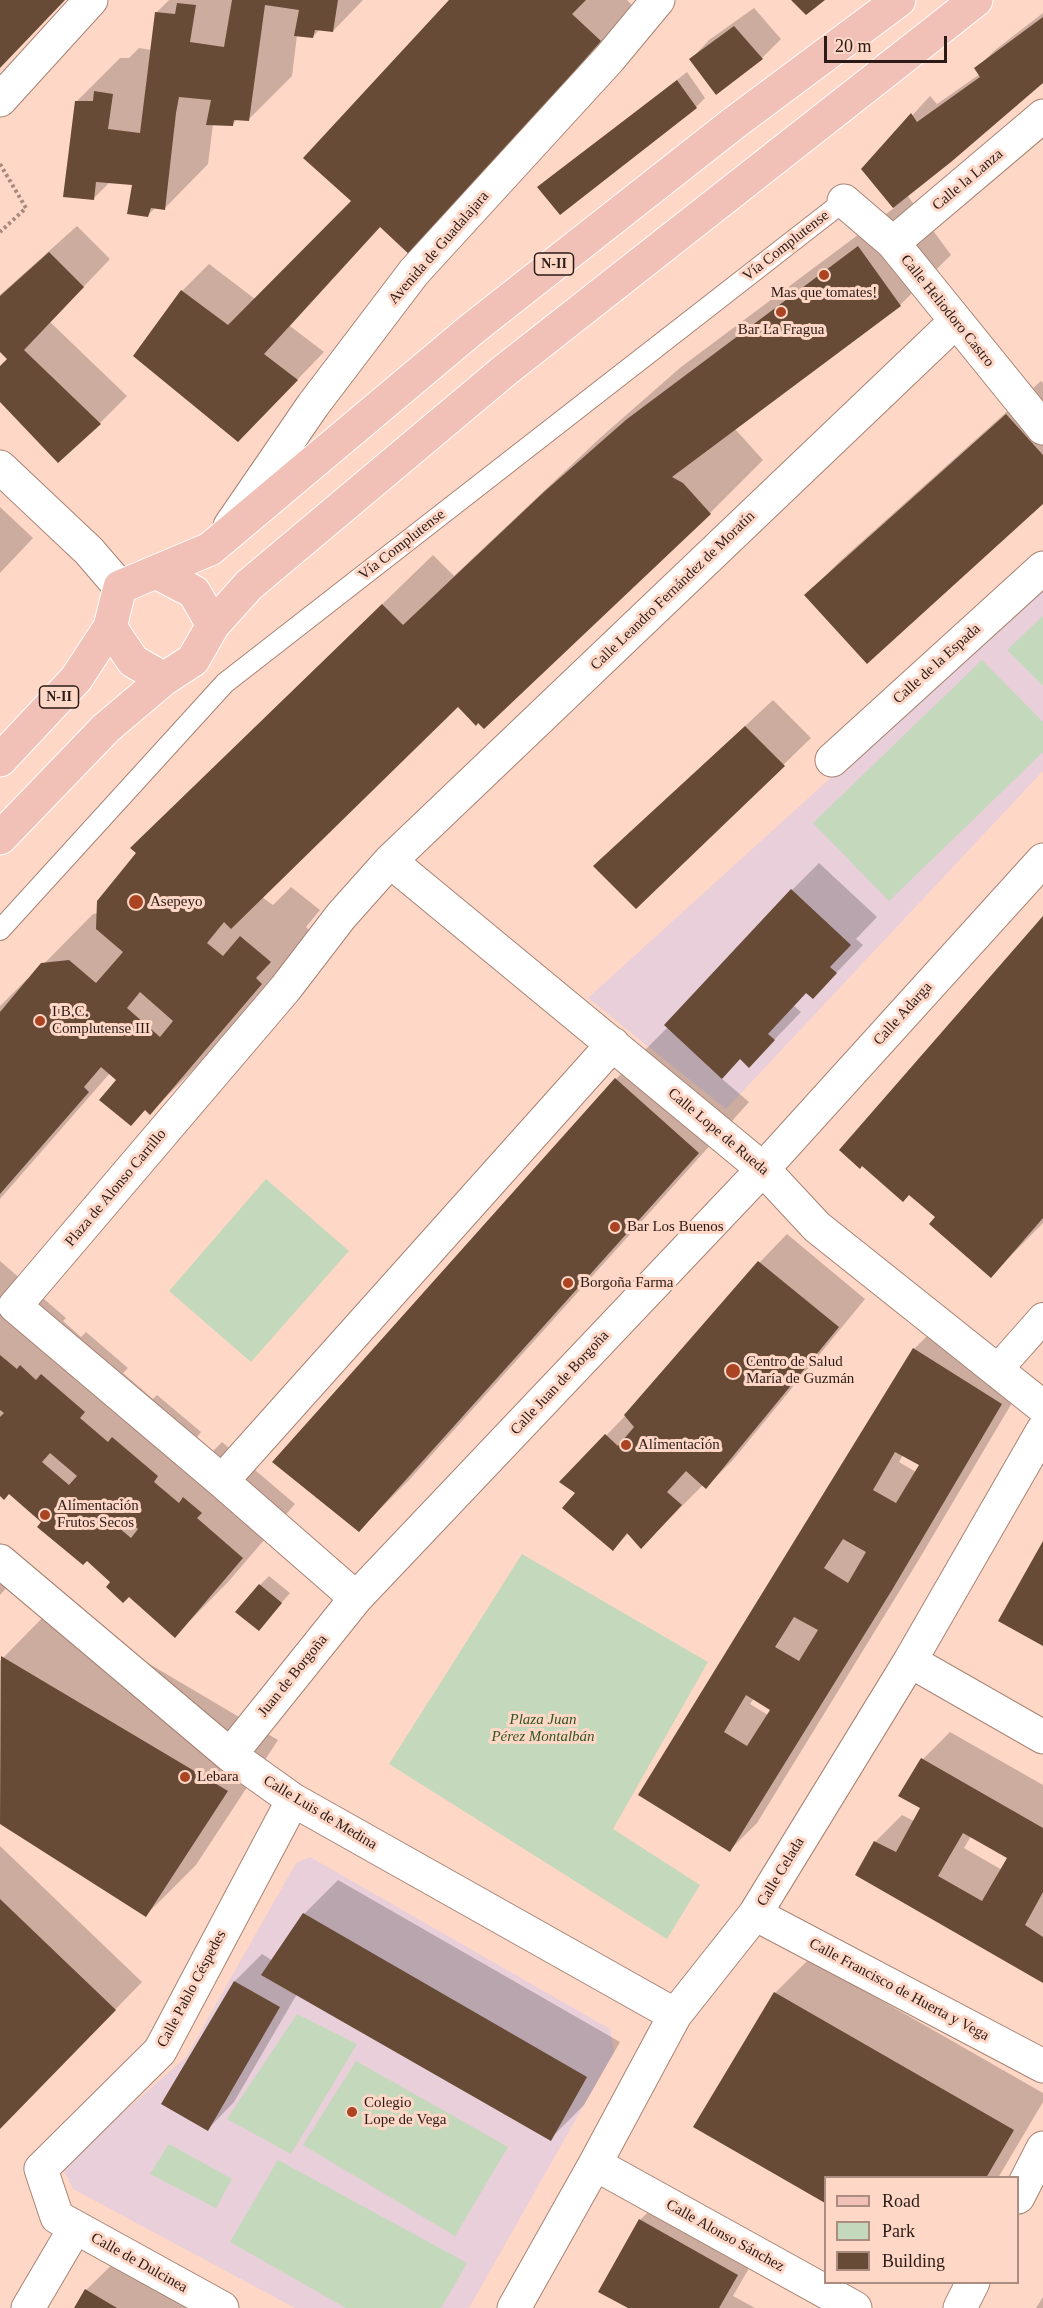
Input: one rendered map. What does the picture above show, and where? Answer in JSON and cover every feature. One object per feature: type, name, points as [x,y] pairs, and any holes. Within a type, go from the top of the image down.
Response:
[{"type":"main road","name":"N-II","points":[[156,572],[210,549],[471,329],[734,123],[900,0]]},
{"type":"main road","points":[[0,838],[106,728],[164,679],[194,660],[213,625],[249,585],[504,371],[976,0]]},
{"type":"main road","points":[[164,679],[133,661],[110,627],[120,587],[156,572],[194,592],[213,625]]},
{"type":"main road","name":"N-II","points":[[0,760],[76,680],[110,627]]},
{"type":"street","points":[[0,100],[91,0]]},
{"type":"street","name":"Avenida de Guadalajara","points":[[219,542],[314,405],[414,272],[609,59],[658,0]]},
{"type":"street","name":"Calle la Lanza","points":[[892,243],[1043,116]]},
{"type":"street","name":"Calle Heliodoro Castro","points":[[844,201],[892,243],[1043,428]]},
{"type":"street","name":"Calle Leandro Fernández de Moratín","points":[[390,861],[956,322]]},
{"type":"street","points":[[0,467],[89,551],[120,587]]},
{"type":"street","name":"Calle de la Espada","points":[[832,760],[1043,568]]},
{"type":"street","name":"Calle Adarga","points":[[763,1169],[1043,860]]},
{"type":"street","name":"Calle Lope de Rueda","points":[[390,861],[763,1169],[817,1227],[1043,1407]]},
{"type":"street","name":"Plaza de Alonso Carrillo","points":[[356,1598],[222,1480],[15,1306],[285,989],[341,916],[390,861]]},
{"type":"street","points":[[222,1480],[613,1044]]},
{"type":"street","name":"Calle Juan de Borgoña","points":[[356,1598],[763,1169]]},
{"type":"street","points":[[997,1370],[1043,1318]]},
{"type":"street","name":"Calle Celada","points":[[514,2308],[675,2015],[755,1914],[910,1661],[1043,1430]]},
{"type":"street","name":"Calle Luis de Medina","points":[[0,1561],[230,1755],[294,1800],[675,2015]]},
{"type":"street","name":"Juan de Borgoña","points":[[230,1755],[356,1598]]},
{"type":"street","points":[[910,1661],[1043,1737]]},
{"type":"street","name":"Calle Pablo Céspedes","points":[[66,2222],[41,2169],[160,2051],[294,1800]]},
{"type":"street","name":"Calle Francisco de Huerta y Vega","points":[[755,1914],[1043,2066]]},
{"type":"street","points":[[1019,2193],[1043,2148]]},
{"type":"street","name":"Calle Alonso Sánchez","points":[[595,2164],[855,2308]]},
{"type":"street","points":[[28,2308],[66,2222]]},
{"type":"street","name":"Calle de Dulcinea","points":[[66,2222],[222,2308]]},
{"type":"street","points":[[960,2308],[972,2284]]},
{"type":"lane","name":"Vía Complutense","points":[[0,930],[225,683],[844,201]]},
{"type":"path","points":[[0,164],[26,208],[0,232]]},
{"type":"shaded area","points":[[1043,585],[1043,771],[726,1109],[588,998]]},
{"type":"shaded area","name":"Colegio Lope de Vega","points":[[310,1857],[610,2029],[614,2052],[469,2308],[295,2308],[73,2189],[62,2167],[186,2057],[296,1863]]},
{"type":"green space","points":[[1043,616],[1043,686],[1007,650]]},
{"type":"green space","points":[[982,660],[1043,722],[1043,752],[889,901],[813,823]]},
{"type":"green space","points":[[266,1179],[349,1251],[251,1362],[169,1291]]},
{"type":"green space","name":"Plaza Juan Pérez Montalbán","points":[[522,1554],[708,1662],[613,1829],[700,1885],[667,1939],[389,1764]]},
{"type":"green space","points":[[297,2014],[357,2044],[291,2154],[227,2119]]},
{"type":"green space","points":[[356,2061],[508,2147],[455,2236],[303,2145]]},
{"type":"green space","points":[[169,2144],[232,2179],[216,2208],[150,2174]]},
{"type":"green space","points":[[278,2160],[467,2263],[441,2308],[346,2308],[230,2242]]},
{"type":"building","points":[[0,0],[65,0],[0,68]]},
{"type":"building","points":[[232,0],[338,0],[333,32],[315,30],[313,38],[294,36],[299,10],[265,5],[249,121],[234,120],[233,126],[206,125],[211,100],[179,97],[165,210],[151,208],[148,217],[127,214],[132,185],[96,182],[94,200],[63,197],[75,101],[93,101],[94,91],[113,94],[108,129],[140,133],[155,12],[175,14],[177,3],[196,5],[190,42],[224,47]]},
{"type":"building","points":[[449,0],[586,0],[572,14],[601,41],[412,257],[380,227],[264,354],[298,380],[238,442],[133,356],[181,290],[228,325],[351,201],[303,158]]},
{"type":"building","points":[[791,0],[825,0],[806,15]]},
{"type":"building","points":[[1043,17],[1043,83],[893,208],[861,169],[911,113],[917,122],[980,77],[974,68]]},
{"type":"building","points":[[734,26],[763,59],[716,95],[689,59]]},
{"type":"building","points":[[677,80],[697,108],[560,215],[537,187]]},
{"type":"building","points":[[858,246],[901,306],[672,477],[683,483],[711,514],[484,729],[478,723],[476,726],[458,707],[231,929],[224,922],[207,943],[223,956],[240,936],[271,962],[256,978],[262,984],[150,1115],[145,1110],[131,1126],[99,1100],[116,1080],[101,1067],[84,1087],[89,1092],[0,1194],[0,1012],[41,963],[69,960],[96,983],[123,952],[96,929],[97,901],[136,853],[130,848],[382,604],[403,625],[545,491],[627,419]],"holes":[[[140,992],[173,1021],[160,1037],[127,1008]]]},
{"type":"building","points":[[49,252],[84,287],[24,350],[101,424],[58,463],[0,402],[0,366],[7,359],[0,352],[0,296]]},
{"type":"building","points":[[1006,414],[1043,455],[1043,504],[867,664],[804,595]]},
{"type":"building","points":[[745,726],[785,766],[636,909],[593,866]]},
{"type":"building","points":[[791,889],[851,945],[830,967],[837,973],[813,999],[806,993],[768,1034],[775,1040],[749,1068],[740,1059],[722,1079],[664,1025]]},
{"type":"building","points":[[1043,916],[1043,1218],[991,1278],[929,1224],[935,1217],[909,1195],[903,1202],[862,1166],[860,1169],[839,1150]]},
{"type":"building","points":[[615,1078],[699,1153],[359,1532],[272,1462]]},
{"type":"building","name":"Centro de Salud María de Guzmán","points":[[758,1261],[839,1327],[706,1489],[686,1471],[667,1492],[682,1505],[641,1549],[627,1533],[613,1551],[562,1508],[575,1493],[559,1482],[605,1434],[618,1446],[634,1427],[624,1415]]},
{"type":"building","points":[[913,1348],[1002,1404],[892,1590],[730,1852],[638,1795]],"holes":[[[895,1452],[919,1465],[896,1503],[873,1490]],[[843,1539],[866,1552],[848,1583],[824,1568]],[[794,1617],[818,1630],[799,1661],[775,1647]],[[746,1695],[770,1710],[747,1746],[724,1732]]]},
{"type":"building","points":[[0,1355],[17,1369],[20,1365],[36,1380],[41,1374],[85,1412],[80,1418],[108,1442],[112,1437],[158,1476],[154,1482],[179,1503],[183,1497],[202,1513],[197,1518],[243,1558],[175,1638],[129,1597],[123,1603],[106,1587],[110,1582],[87,1561],[83,1565],[37,1527],[41,1522],[9,1494],[4,1500],[0,1496],[0,1417],[4,1413],[0,1410]],"holes":[[[50,1453],[77,1476],[69,1485],[42,1462]],[[125,1517],[138,1529],[131,1538],[117,1526]]]},
{"type":"building","points":[[1043,1541],[1043,1646],[998,1621]]},
{"type":"building","points":[[259,1584],[282,1603],[259,1631],[235,1612]]},
{"type":"building","points":[[1,1656],[228,1791],[146,1917],[0,1824]]},
{"type":"building","points":[[921,1758],[1043,1828],[1043,1892],[1025,1925],[1043,1937],[1043,1983],[855,1875],[874,1841],[896,1852],[920,1808],[898,1796]],"holes":[[[963,1833],[1007,1858],[982,1901],[938,1876]]]},
{"type":"building","points":[[0,1899],[116,2010],[0,2129]]},
{"type":"building","points":[[303,1913],[587,2077],[551,2141],[261,1975]]},
{"type":"building","points":[[234,1981],[280,2007],[208,2131],[161,2104]]},
{"type":"building","points":[[774,1992],[1014,2130],[987,2176],[824,2176],[824,2202],[693,2127]]},
{"type":"building","points":[[639,2219],[738,2275],[719,2308],[628,2308],[598,2292]]},
{"type":"building","points":[[85,2289],[117,2308],[74,2308]]},
{"type":"place","name":"Mas que tomates!","points":[[824,275]]},
{"type":"place","name":"Bar La Fragua","points":[[781,312]]},
{"type":"place","name":"Asepeyo","points":[[136,902]]},
{"type":"place","name":"I B.C. Complutense III","points":[[40,1021]]},
{"type":"place","name":"Bar Los Buenos","points":[[615,1227]]},
{"type":"place","name":"Borgoña Farma","points":[[568,1283]]},
{"type":"place","name":"Centro de Salud María de Guzmán","points":[[733,1371]]},
{"type":"place","name":"Alimentación","points":[[626,1445]]},
{"type":"place","name":"Alimentación Frutos Secos","points":[[45,1515]]},
{"type":"place","name":"Lebara","points":[[185,1777]]},
{"type":"place","name":"Colegio Lope de Vega","points":[[352,2112]]}]
